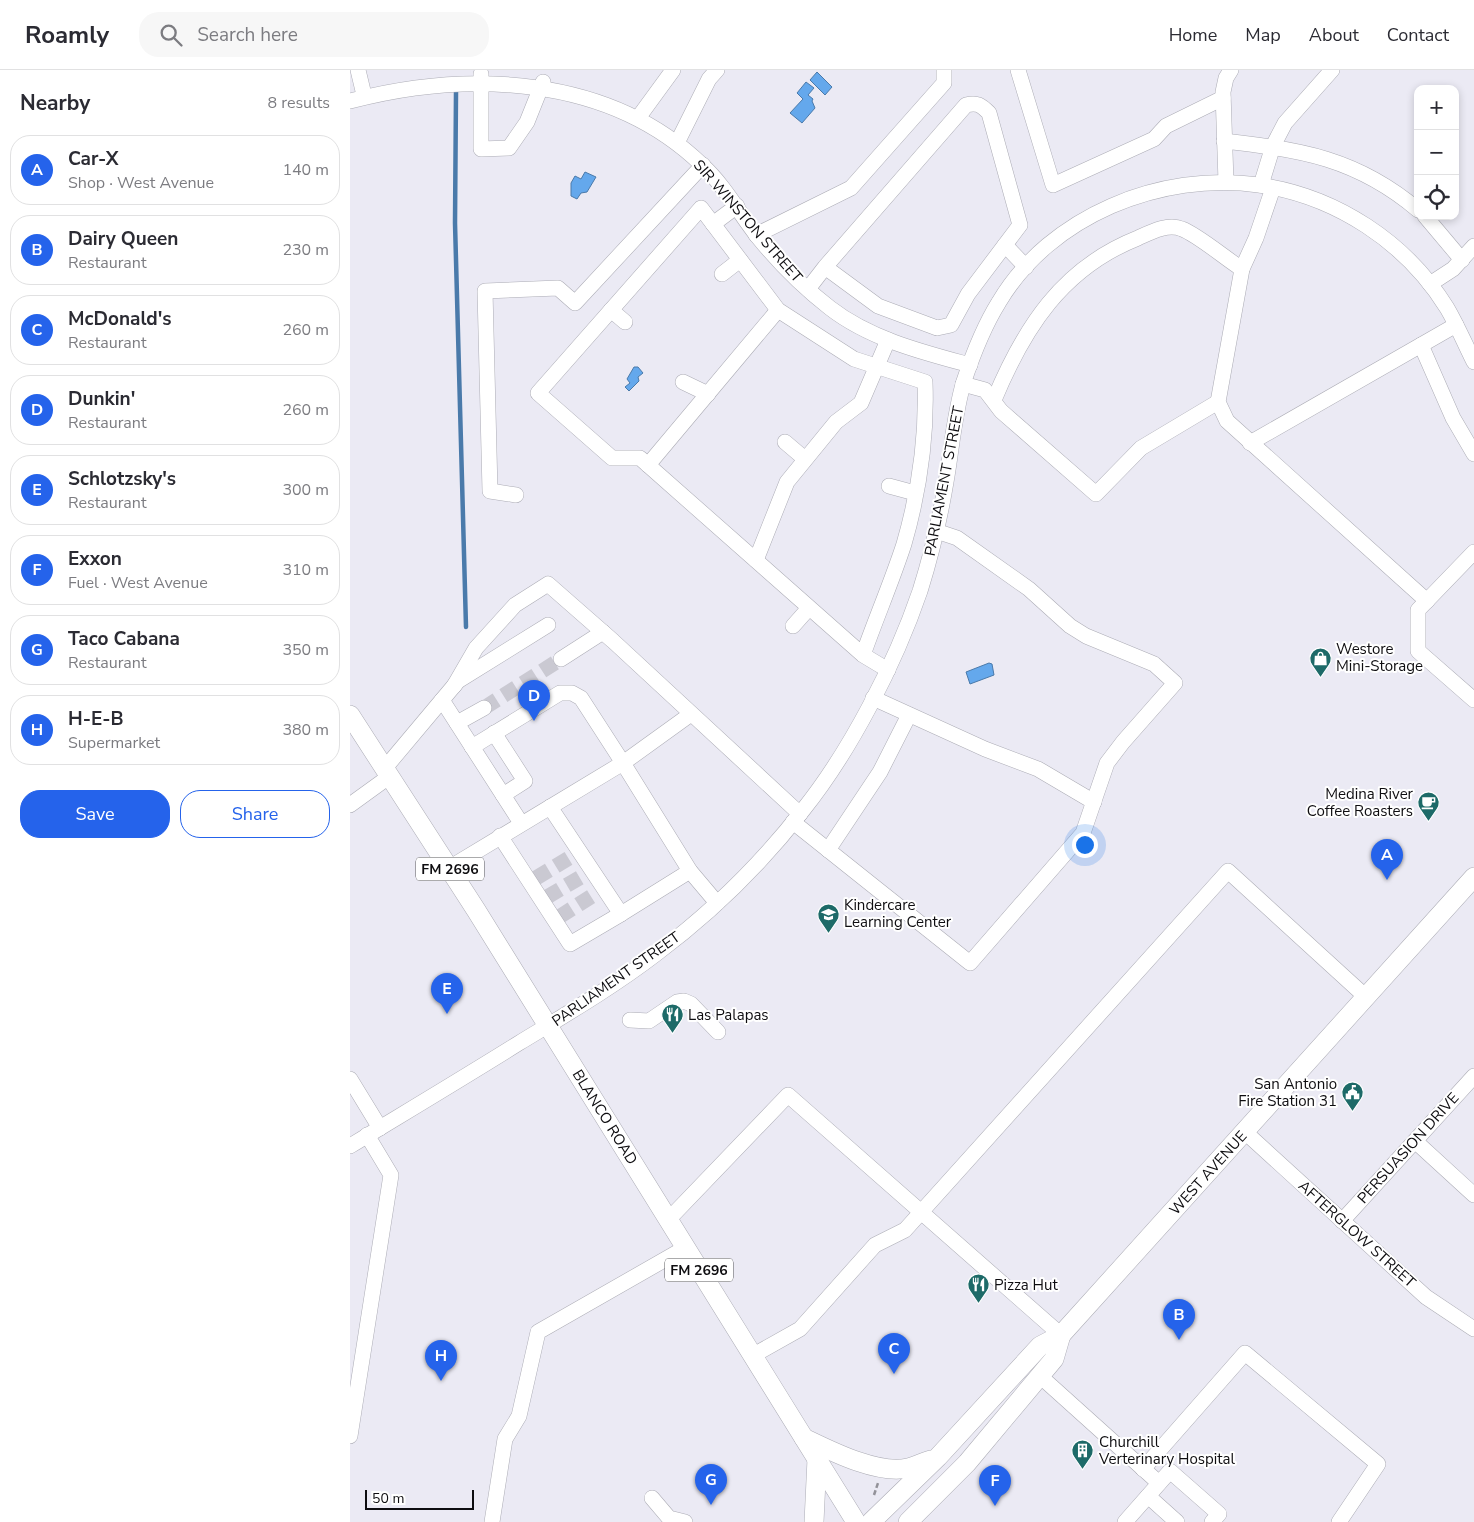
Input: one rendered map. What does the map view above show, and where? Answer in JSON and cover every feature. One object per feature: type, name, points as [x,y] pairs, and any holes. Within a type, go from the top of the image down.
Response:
[{"type":"main road","name":"BLANCO ROAD","points":[[350,715],[548,1025],[856,1522]]},
{"type":"main road","name":"WEST AVENUE","points":[[871,1522],[938,1457],[1040,1346],[1061,1335],[1474,876]]},
{"type":"main road","name":"WEST AVENUE","points":[[908,1522],[921,1515],[1054,1359],[1061,1335]]},
{"type":"main road","points":[[804,1438],[844,1457],[878,1467],[907,1468],[938,1457]]},
{"type":"main road","points":[[814,1522],[817,1459]]},
{"type":"street","points":[[357,98],[358,70]]},
{"type":"street","points":[[638,118],[673,70]]},
{"type":"street","points":[[677,143],[709,79],[717,70]]},
{"type":"street","points":[[756,235],[851,188],[944,84],[944,70]]},
{"type":"street","points":[[1018,70],[1053,185],[1154,139],[1166,126],[1223,98]]},
{"type":"street","points":[[1226,182],[1223,98],[1226,78],[1232,70]]},
{"type":"street","points":[[1332,70],[1285,123],[1273,146],[1256,238],[1242,269],[1218,402],[1227,421],[1426,601]]},
{"type":"street","points":[[481,74],[481,149],[509,148],[527,122],[534,77]]},
{"type":"street","name":"SIR WINSTON STREET","points":[[357,98],[419,80],[481,74],[534,77],[586,94],[638,118],[677,143],[703,165],[738,206],[756,235],[787,271],[808,290],[850,321],[888,340],[970,365]]},
{"type":"street","points":[[808,290],[825,268],[966,105],[974,103],[981,105],[989,113],[1020,225],[968,294],[950,325],[937,328],[878,306],[825,268]]},
{"type":"street","points":[[1224,141],[1304,151],[1369,176],[1401,196],[1414,207]]},
{"type":"street","points":[[516,496],[490,491],[485,291],[558,288],[575,303],[703,165]]},
{"type":"street","name":"PARLIAMENT STREET","points":[[350,1146],[548,1025],[657,954],[717,903],[767,854],[797,818],[853,734],[873,698],[888,670],[920,591],[936,532],[963,384],[970,365],[1000,299],[1026,267],[1057,238],[1080,222],[1121,202],[1156,190],[1184,184],[1226,182],[1267,186],[1320,201],[1369,227],[1412,263],[1430,284],[1456,325],[1474,362]]},
{"type":"street","points":[[713,224],[738,206]]},
{"type":"street","points":[[863,655],[904,544],[916,493],[926,422],[925,382],[854,359],[778,310],[700,208],[538,393],[612,458],[640,458],[863,655],[888,670]]},
{"type":"street","points":[[1428,220],[1462,260]]},
{"type":"street","points":[[994,400],[1026,333],[1055,294],[1081,270],[1118,246],[1162,228],[1181,228],[1242,269]]},
{"type":"street","points":[[1005,246],[1026,267]]},
{"type":"street","points":[[1430,284],[1453,269],[1474,246]]},
{"type":"street","points":[[722,274],[740,260]]},
{"type":"street","points":[[611,310],[625,322]]},
{"type":"street","points":[[648,465],[778,310]]},
{"type":"street","points":[[1250,443],[1456,325]]},
{"type":"street","points":[[756,560],[787,482],[836,422],[861,404],[888,340]]},
{"type":"street","points":[[1421,346],[1453,418],[1474,454]]},
{"type":"street","points":[[683,382],[708,394]]},
{"type":"street","points":[[963,384],[984,390],[1001,411],[1096,494],[1141,448],[1218,402]]},
{"type":"street","points":[[785,442],[806,459]]},
{"type":"street","points":[[889,486],[916,493]]},
{"type":"street","points":[[454,686],[476,648],[515,605],[548,584],[691,714],[797,818],[811,836],[970,963],[1082,833],[1107,763],[1175,683],[1154,664],[1086,636],[1070,626],[1029,589],[957,538],[936,532]]},
{"type":"street","points":[[1474,552],[1418,610],[1418,651],[1474,700]]},
{"type":"street","points":[[793,626],[809,608]]},
{"type":"street","points":[[350,805],[387,772],[458,681],[548,625]]},
{"type":"street","points":[[561,660],[603,632]]},
{"type":"street","points":[[472,747],[560,693],[572,693],[580,698],[690,870],[717,903]]},
{"type":"street","points":[[873,698],[985,749],[1038,769],[1094,802]]},
{"type":"street","points":[[442,700],[521,824]]},
{"type":"street","points":[[457,724],[484,708]]},
{"type":"street","points":[[449,868],[623,763],[691,714]]},
{"type":"street","points":[[828,850],[880,772],[909,714]]},
{"type":"street","points":[[494,733],[525,781],[503,795]]},
{"type":"street","points":[[550,806],[575,855],[598,892],[621,914]]},
{"type":"street","points":[[500,836],[533,880],[570,944],[690,870]]},
{"type":"street","points":[[752,1356],[800,1329],[875,1245],[905,1230],[1228,871],[1366,997]]},
{"type":"street","points":[[630,1020],[649,1021],[677,1002],[684,1001],[691,1004],[718,1032]]},
{"type":"street","name":"PERSUASION DRIVE","points":[[1342,1221],[1474,1076]]},
{"type":"street","points":[[350,1080],[391,1175],[350,1436]]},
{"type":"street","points":[[668,1220],[788,1095],[1061,1335]]},
{"type":"street","name":"AFTERGLOW STREET","points":[[1245,1132],[1426,1297],[1474,1329]]},
{"type":"street","points":[[1415,1141],[1474,1195]]},
{"type":"street","points":[[492,1522],[505,1439],[519,1416],[538,1332],[685,1248]]},
{"type":"street","points":[[1143,1469],[1245,1353],[1378,1464],[1339,1522]]},
{"type":"street","points":[[1040,1376],[1159,1483]]},
{"type":"street","points":[[1125,1522],[1170,1471],[1219,1514],[1212,1522]]},
{"type":"street","points":[[1148,1496],[1177,1522]]},
{"type":"street","points":[[652,1498],[670,1518],[685,1522]]},
{"type":"path","points":[[872,1502],[881,1475]]},
{"type":"water","points":[[817,72],[832,87],[825,95],[810,80]]},
{"type":"water","points":[[806,82],[814,88],[808,95],[813,99],[815,108],[802,123],[790,113],[803,99],[797,93]]},
{"type":"water","points":[[585,172],[596,177],[587,192],[581,193],[577,199],[571,196],[571,183],[575,176],[581,179]]},
{"type":"water","points":[[634,367],[638,367],[643,373],[638,377],[639,381],[629,391],[625,387],[630,383],[627,379]]},
{"type":"water","points":[[989,663],[992,664],[994,675],[970,684],[966,672]]},
{"type":"waterway","points":[[456,92],[455,223],[466,627]]},
{"type":"tunnel","points":[[484,708],[561,659]]},
{"type":"tunnel","points":[[536,878],[569,858]]},
{"type":"tunnel","points":[[547,897],[581,877]]},
{"type":"tunnel","points":[[559,917],[592,896]]},
{"type":"place","name":"Westore Mini-Storage","points":[[1320,677]]},
{"type":"place","name":"Dunkin'","points":[[534,721]]},
{"type":"place","name":"Medina River Coffee Roasters","points":[[1429,822]]},
{"type":"place","name":"Car-X","points":[[1387,880]]},
{"type":"place","name":"Kindercare Learning Center","points":[[828,933]]},
{"type":"place","name":"Schlotzsky's","points":[[447,1014]]},
{"type":"place","name":"Las Palapas","points":[[672,1034]]},
{"type":"place","name":"San Antonio Fire Station 31","points":[[1353,1112]]},
{"type":"place","name":"Pizza Hut","points":[[978,1304]]},
{"type":"place","name":"Dairy Queen","points":[[1179,1340]]},
{"type":"place","name":"McDonald's","points":[[894,1374]]},
{"type":"place","name":"H-E-B","points":[[441,1381]]},
{"type":"place","name":"Churchill Verterinary Hospital","points":[[1083,1470]]},
{"type":"place","name":"Taco Cabana","points":[[711,1505]]},
{"type":"place","name":"Exxon","points":[[995,1506]]}]
